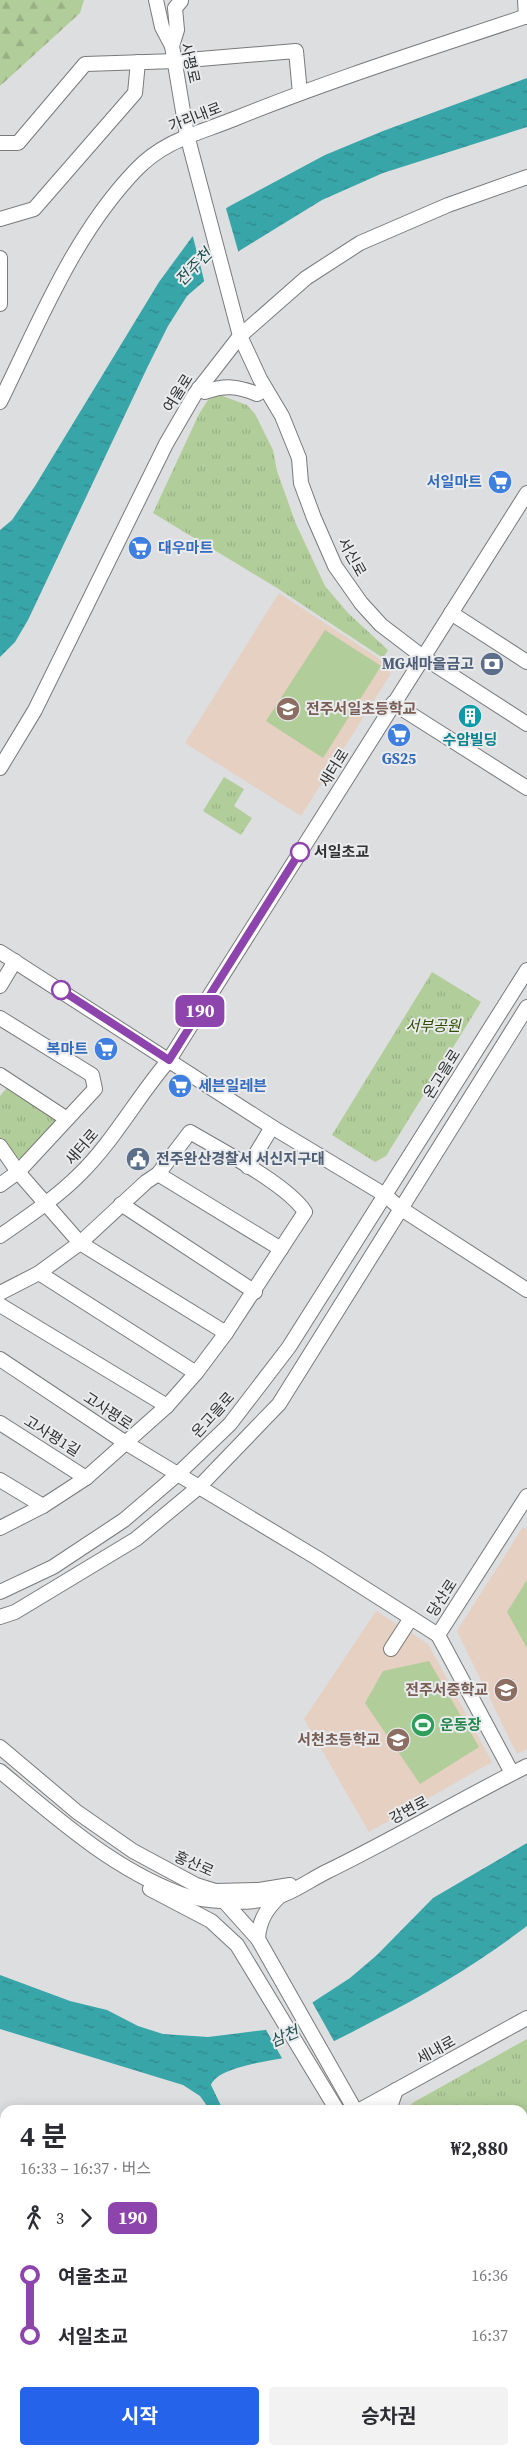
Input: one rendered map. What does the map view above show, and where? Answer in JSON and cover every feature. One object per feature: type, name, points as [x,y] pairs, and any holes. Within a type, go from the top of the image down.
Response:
[{"type":"street","name":"사평로","points":[[156,0],[162,27],[172,46],[176,61],[192,156]]},
{"type":"street","points":[[162,0],[170,3],[182,0]]},
{"type":"street","points":[[172,46],[177,30],[175,8],[182,0]]},
{"type":"street","points":[[525,0],[527,16]]},
{"type":"street","name":"가리내로","points":[[0,402],[60,281],[104,205],[136,169],[165,145],[300,93],[527,16]]},
{"type":"street","points":[[0,143],[18,143],[85,64],[176,61],[296,51],[300,93]]},
{"type":"street","points":[[0,219],[34,209],[41,202],[135,93],[138,62]]},
{"type":"street","name":"서신로","points":[[192,156],[240,336],[265,389],[282,416],[299,458],[301,483],[314,518],[343,580],[381,624],[423,657],[527,724]]},
{"type":"street","name":"여울로","points":[[0,768],[36,710],[166,444],[199,388],[240,336],[306,278],[360,243],[448,205],[527,177]]},
{"type":"street","points":[[0,258],[0,304]]},
{"type":"street","points":[[199,388],[205,392],[227,386],[238,387],[257,394],[265,389]]},
{"type":"street","name":"새터로","points":[[0,1236],[46,1203],[79,1176],[128,1118],[149,1083],[169,1060],[527,493]]},
{"type":"street","points":[[451,613],[527,662]]},
{"type":"street","points":[[394,703],[527,788]]},
{"type":"street","points":[[0,952],[272,1127],[385,1195],[400,1208],[527,1290]]},
{"type":"street","points":[[0,986],[15,961]]},
{"type":"street","name":"온고을로","points":[[0,1592],[53,1567],[124,1520],[179,1473],[230,1424],[289,1346],[527,970]]},
{"type":"street","points":[[0,1617],[22,1608],[136,1539],[200,1486],[279,1404],[527,1008]]},
{"type":"street","points":[[0,1018],[92,1075],[95,1088],[18,1172],[0,1185]]},
{"type":"street","points":[[0,1076],[68,1119]]},
{"type":"street","points":[[0,1293],[39,1274],[80,1242],[146,1182],[158,1174],[190,1132],[248,1167],[272,1127]]},
{"type":"street","points":[[0,1146],[18,1172],[80,1242],[226,1333]]},
{"type":"street","name":"고사평1길","points":[[0,1528],[43,1506],[86,1478],[167,1406],[196,1373],[255,1292],[305,1212],[299,1202],[248,1167]]},
{"type":"street","points":[[158,1174],[281,1249]]},
{"type":"street","points":[[121,1204],[255,1292]]},
{"type":"street","points":[[39,1274],[196,1373]]},
{"type":"street","points":[[0,1305],[167,1406]]},
{"type":"street","name":"고사평로","points":[[0,1359],[126,1443],[200,1486]]},
{"type":"street","name":"고사평1길","points":[[0,1423],[86,1478]]},
{"type":"street","points":[[0,1480],[43,1506]]},
{"type":"street","points":[[200,1486],[438,1635]]},
{"type":"street","name":"당산로","points":[[512,1773],[438,1635],[527,1496]]},
{"type":"street","points":[[391,1649],[411,1618]]},
{"type":"street","name":"홍산로","points":[[0,1747],[77,1812],[133,1851],[219,1896],[258,1939],[351,2105]]},
{"type":"street","name":"강변로","points":[[137,1874],[183,1895],[268,1899],[306,1883],[527,1766]]},
{"type":"street","points":[[0,1771],[84,1838],[137,1874],[137,1881],[211,1921],[237,1944],[333,2105]]},
{"type":"street","name":"강변로","points":[[219,1896],[306,1883]]},
{"type":"street","points":[[258,1939],[258,1928],[264,1914],[283,1894]]},
{"type":"street","name":"세내로","points":[[369,2105],[527,2018]]},
{"type":"street","points":[[390,2105],[396,2090]]},
{"type":"shaded area","name":"전주서일초등학교","points":[[279,593],[389,665],[390,675],[301,816],[185,743]]},
{"type":"shaded area","name":"전주서중학교","points":[[523,1527],[527,1530],[527,1749],[517,1754],[457,1631]]},
{"type":"shaded area","name":"서천초등학교","points":[[376,1611],[428,1644],[492,1762],[369,1832],[304,1719]]},
{"type":"green space","points":[[0,0],[84,0],[80,13],[0,86]]},
{"type":"green space","points":[[220,395],[247,405],[255,414],[273,450],[277,471],[296,524],[325,586],[348,613],[388,650],[383,658],[277,588],[153,513],[199,414],[208,400]]},
{"type":"green space","points":[[325,630],[381,666],[323,758],[266,721]]},
{"type":"green space","points":[[224,777],[244,789],[234,806],[252,818],[241,835],[203,811]]},
{"type":"green space","name":"서부공원","points":[[432,972],[481,1002],[386,1156],[375,1162],[332,1135]]},
{"type":"green space","points":[[10,1084],[60,1122],[25,1159],[12,1157],[0,1141],[0,1096]]},
{"type":"green space","points":[[527,1580],[527,1648],[507,1612]]},
{"type":"green space","name":"운동장","points":[[429,1661],[479,1747],[420,1784],[365,1703],[383,1671]]},
{"type":"green space","points":[[527,2039],[527,2105],[411,2105]]},
{"type":"water","name":"전주천","points":[[527,78],[527,127],[383,173],[322,200],[239,251],[187,296],[168,326],[148,366],[28,620],[15,642],[0,657],[0,530],[12,520],[35,486],[159,282],[192,237],[228,207],[325,155],[383,131]]},
{"type":"water","name":"삼천","points":[[527,1843],[527,1926],[453,1976],[338,2039],[299,2055],[250,2064],[216,2078],[211,2085],[221,2105],[206,2105],[200,2096],[183,2085],[0,2029],[0,1975],[70,2001],[107,2010],[138,2026],[163,2034],[208,2037],[265,2030],[281,2023],[350,1978],[377,1955],[433,1898]]},
{"type":"pier","points":[[225,205],[239,254],[205,284],[192,233]]},
{"type":"pier","points":[[311,2000],[335,2043],[299,2057],[283,2060],[265,2028]]},
{"type":"bus line","name":"190","points":[[61,990],[169,1060],[300,852]]},
{"type":"place","name":"서일마트","points":[[500,482]]},
{"type":"place","name":"대우마트","points":[[140,548]]},
{"type":"place","name":"MG새마을금고","points":[[492,664]]},
{"type":"place","name":"전주서일초등학교","points":[[288,709]]},
{"type":"place","name":"수암빌딩","points":[[470,716]]},
{"type":"place","name":"GS25","points":[[399,735]]},
{"type":"place","name":"서일초교","points":[[300,852]]},
{"type":"place","name":"복마트","points":[[106,1049]]},
{"type":"place","name":"세븐일레븐","points":[[180,1086]]},
{"type":"place","name":"전주완산경찰서 서신지구대","points":[[138,1159]]},
{"type":"place","name":"전주서중학교","points":[[506,1690]]},
{"type":"place","name":"운동장","points":[[423,1725]]},
{"type":"place","name":"서천초등학교","points":[[398,1740]]}]
